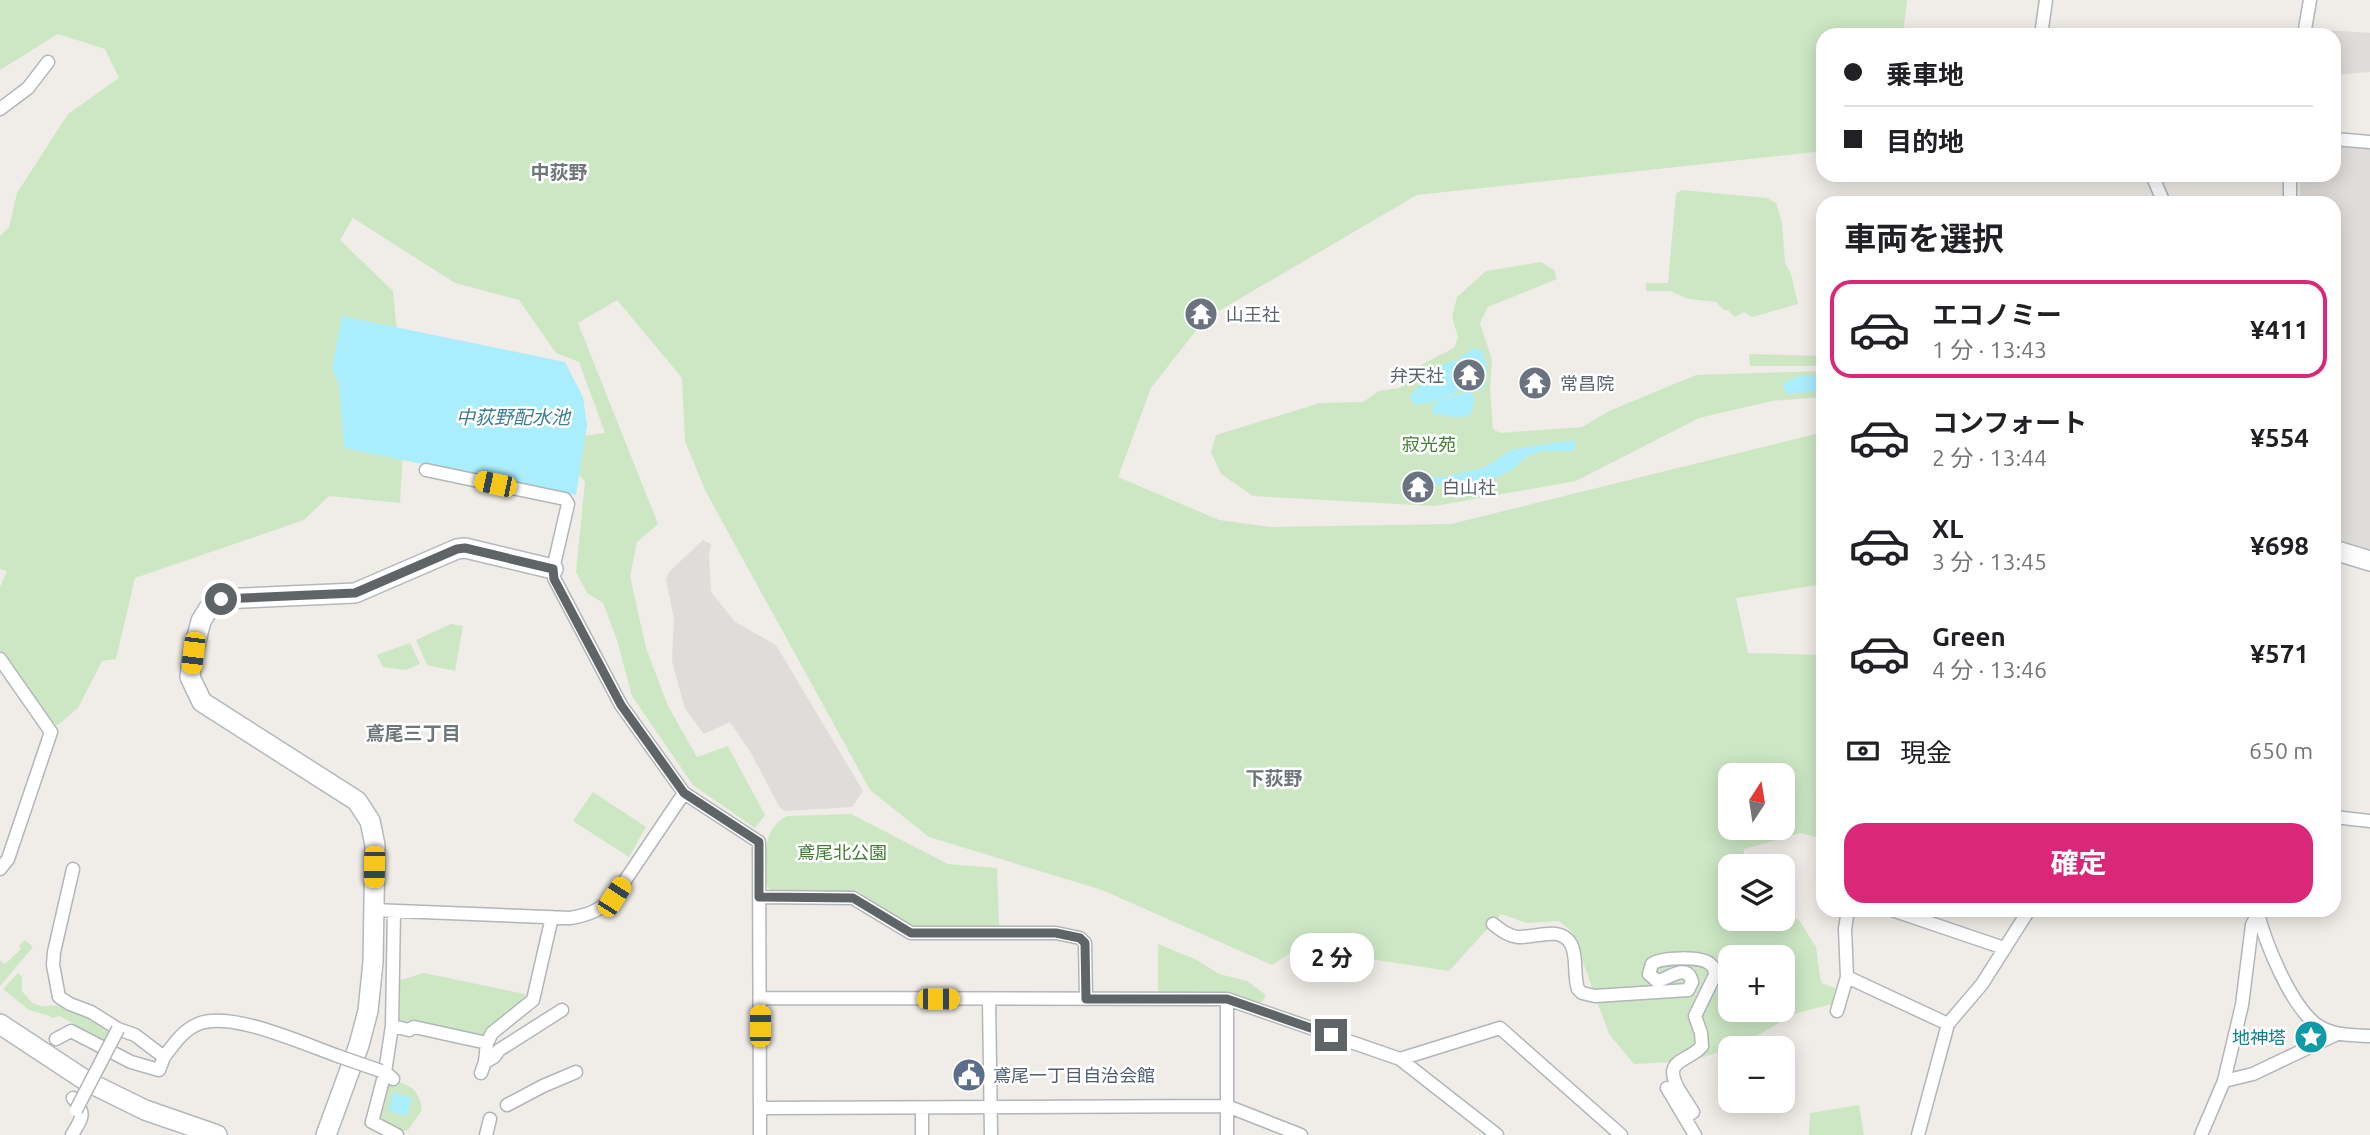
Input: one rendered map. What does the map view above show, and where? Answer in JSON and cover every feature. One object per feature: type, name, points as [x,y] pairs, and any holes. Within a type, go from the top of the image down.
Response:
[{"type":"street","points":[[2042,28],[2046,0]]},
{"type":"street","points":[[2305,28],[2310,0]]},
{"type":"street","points":[[0,109],[28,88],[48,62]]},
{"type":"street","points":[[2341,140],[2370,142]]},
{"type":"street","points":[[426,470],[565,499],[568,504],[553,569],[554,579],[621,705],[684,793],[759,842],[760,1135]]},
{"type":"street","points":[[326,1135],[359,1045],[368,1011],[373,962],[375,845],[370,821],[357,801],[202,702],[190,677],[201,621],[209,608],[221,599],[355,593],[457,549],[465,548],[553,569]]},
{"type":"street","points":[[2341,552],[2370,561]]},
{"type":"street","points":[[0,659],[51,732],[3,859]]},
{"type":"street","points":[[373,910],[552,917],[587,915],[602,908],[614,897],[684,793]]},
{"type":"street","points":[[2341,818],[2370,821]]},
{"type":"street","points":[[73,869],[54,952],[53,965],[59,997],[91,1012],[118,1030],[135,1035],[164,1057]]},
{"type":"street","points":[[759,897],[853,898],[911,933],[1056,933],[1080,938],[1085,943],[1086,999]]},
{"type":"street","points":[[394,911],[392,1026],[386,1074],[372,1122],[397,1135]]},
{"type":"street","points":[[552,917],[533,1000],[499,1026],[487,1042],[483,1068],[499,1050],[562,1010]]},
{"type":"street","points":[[1837,1011],[1847,977],[1847,917]]},
{"type":"street","points":[[1913,917],[2004,948]]},
{"type":"street","points":[[1918,1135],[1948,1024],[1982,984],[2024,917]]},
{"type":"street","points":[[2201,1135],[2224,1082],[2242,1005],[2252,925],[2255,917]]},
{"type":"street","points":[[2260,917],[2273,957],[2305,1013],[2318,1026],[2337,1034],[2370,1036]]},
{"type":"street","points":[[1493,924],[1502,931],[1519,937],[1553,933],[1562,935],[1572,946],[1578,989],[1587,995],[1688,990],[1692,982],[1691,976],[1686,972],[1657,981],[1649,974],[1652,964],[1664,959],[1702,960],[1709,963],[1715,975],[1695,1016],[1702,1046],[1677,1062],[1674,1069],[1673,1091],[1695,1135]]},
{"type":"street","points":[[1847,977],[1948,1024]]},
{"type":"street","points":[[760,998],[1227,999],[1400,1059],[1497,1135]]},
{"type":"street","points":[[1227,999],[1227,1135]]},
{"type":"street","points":[[989,1000],[990,1135]]},
{"type":"street","points":[[56,1039],[71,1031],[131,1062],[159,1070],[164,1057],[185,1031],[200,1023],[230,1021],[252,1026],[386,1074]]},
{"type":"street","points":[[0,1024],[88,1082],[145,1110],[217,1135]]},
{"type":"street","points":[[392,1026],[409,1030],[414,1027],[487,1042]]},
{"type":"street","points":[[1400,1059],[1500,1028],[1621,1135]]},
{"type":"street","points":[[63,1135],[74,1104],[118,1030]]},
{"type":"street","points":[[2224,1082],[2253,1074],[2337,1034]]},
{"type":"street","points":[[508,1105],[576,1072]]},
{"type":"street","points":[[72,1135],[83,1115],[82,1109],[74,1104]]},
{"type":"street","points":[[760,1108],[1227,1106],[1301,1135]]},
{"type":"street","points":[[922,1108],[922,1135]]},
{"type":"street","points":[[486,1135],[490,1119]]},
{"type":"shaded area","points":[[2341,31],[2370,33],[2370,72],[2341,74]]},
{"type":"shaded area","points":[[2341,144],[2370,146],[2370,552],[2341,543],[2341,196],[2300,196],[2300,182],[2341,182]]},
{"type":"shaded area","points":[[703,540],[711,544],[711,592],[735,622],[776,645],[863,791],[852,807],[785,811],[780,808],[751,753],[730,722],[704,734],[685,709],[672,661],[674,619],[666,580],[669,572]]},
{"type":"green space","points":[[0,0],[1907,0],[1904,28],[1816,28],[1816,152],[1417,195],[1205,319],[1151,388],[1118,477],[1219,520],[1270,527],[1451,524],[1816,434],[1816,585],[1736,598],[1748,653],[1816,655],[1816,837],[1796,834],[1796,763],[1718,763],[1718,840],[1776,840],[1744,849],[1744,854],[1718,854],[1718,931],[1795,931],[1795,918],[1799,920],[1816,947],[1821,983],[1835,988],[1832,1004],[1795,1014],[1795,945],[1718,945],[1718,1022],[1780,1022],[1757,1036],[1718,1036],[1718,1052],[1692,1061],[1634,1064],[1609,1034],[1572,932],[1559,921],[1527,923],[1501,914],[1449,971],[1298,948],[1272,965],[1102,890],[929,837],[870,790],[706,492],[685,441],[682,378],[617,300],[578,323],[658,524],[637,542],[630,576],[646,648],[668,706],[697,757],[728,746],[765,815],[755,828],[693,785],[632,696],[617,640],[603,603],[587,593],[576,572],[585,482],[566,458],[569,438],[605,433],[579,362],[556,353],[519,300],[455,283],[353,218],[340,240],[393,291],[405,413],[400,503],[329,496],[304,520],[135,578],[116,659],[102,661],[78,708],[58,725],[48,723],[0,650],[0,587],[7,571],[0,569],[0,236],[9,227],[17,193],[68,114],[119,78],[105,49],[58,34],[0,70]]},
{"type":"green space","points":[[1681,190],[1767,198],[1776,203],[1782,222],[1785,263],[1791,274],[1798,304],[1752,317],[1744,312],[1735,317],[1716,302],[1689,299],[1670,291],[1646,291],[1646,283],[1668,283],[1676,194]]},
{"type":"green space","name":"寂光苑","points":[[1541,262],[1554,270],[1557,279],[1488,307],[1480,323],[1492,360],[1490,390],[1493,429],[1500,433],[1582,427],[1609,411],[1696,375],[1816,371],[1816,398],[1772,401],[1699,418],[1576,481],[1435,506],[1253,496],[1221,474],[1211,452],[1216,435],[1320,403],[1363,402],[1379,391],[1400,388],[1424,363],[1454,348],[1458,337],[1452,317],[1457,297],[1486,271]]},
{"type":"green space","points":[[1749,354],[1816,356],[1816,366],[1750,366]]},
{"type":"green space","points":[[451,624],[463,626],[455,671],[427,665],[416,640]]},
{"type":"green space","points":[[410,643],[420,664],[406,670],[383,667],[377,655]]},
{"type":"green space","points":[[593,792],[646,827],[629,857],[573,821]]},
{"type":"green space","name":"鳶尾北公園","points":[[851,814],[948,864],[997,868],[999,926],[917,927],[908,925],[857,891],[771,891],[767,886],[766,847],[772,829],[778,822],[787,816]]},
{"type":"green space","points":[[25,940],[33,947],[0,986],[0,960],[5,964],[21,949],[19,946]]},
{"type":"green space","points":[[1158,944],[1197,960],[1219,974],[1247,981],[1266,995],[1263,1001],[1256,1004],[1225,992],[1158,992]]},
{"type":"green space","points":[[18,973],[22,977],[22,991],[28,999],[38,1005],[66,1007],[106,1026],[109,1034],[104,1041],[60,1016],[50,1018],[29,1010],[3,989]]},
{"type":"green space","points":[[424,973],[525,994],[526,1001],[487,1036],[392,1019],[394,982]]},
{"type":"green space","points":[[380,1079],[408,1086],[417,1094],[422,1110],[408,1130],[392,1133],[363,1125]]},
{"type":"green space","points":[[1859,1105],[1864,1135],[1809,1135],[1810,1113]]},
{"type":"water","name":"中荻野配水池","points":[[342,316],[565,362],[583,397],[587,425],[576,495],[344,448],[339,384],[332,369]]},
{"type":"water","points":[[1474,348],[1482,351],[1487,366],[1485,387],[1477,389],[1467,385],[1450,396],[1414,405],[1410,396],[1428,381],[1436,369],[1459,361],[1461,356]]},
{"type":"water","points":[[1800,376],[1816,376],[1816,392],[1787,394],[1783,388],[1784,382]]},
{"type":"water","points":[[1469,391],[1474,396],[1474,406],[1468,416],[1433,414],[1432,407],[1435,402]]},
{"type":"water","points":[[1576,441],[1573,451],[1542,451],[1526,457],[1512,470],[1488,481],[1426,483],[1427,478],[1486,467],[1511,450]]},
{"type":"water","points":[[395,1093],[412,1098],[407,1116],[389,1111],[392,1095]]},
{"type":"place","name":"山王社","points":[[1201,314]]},
{"type":"place","name":"弁天社","points":[[1469,375]]},
{"type":"place","name":"常昌院","points":[[1535,383]]},
{"type":"place","name":"白山社","points":[[1418,487]]},
{"type":"place","name":"地神塔","points":[[2311,1037]]},
{"type":"place","name":"鳶尾一丁目自治会館","points":[[969,1075]]},
{"type":"district","name":"中荻野","points":[[559,172]]},
{"type":"district","name":"鳶尾三丁目","points":[[413,733]]},
{"type":"district","name":"下荻野","points":[[1274,778]]},
{"type":"route","points":[[221,599],[355,593],[451,551],[465,548],[553,569],[554,579],[621,705],[684,793],[759,842],[759,897],[853,898],[911,933],[1056,933],[1080,938],[1085,943],[1086,999],[1227,999],[1331,1035]]}]
